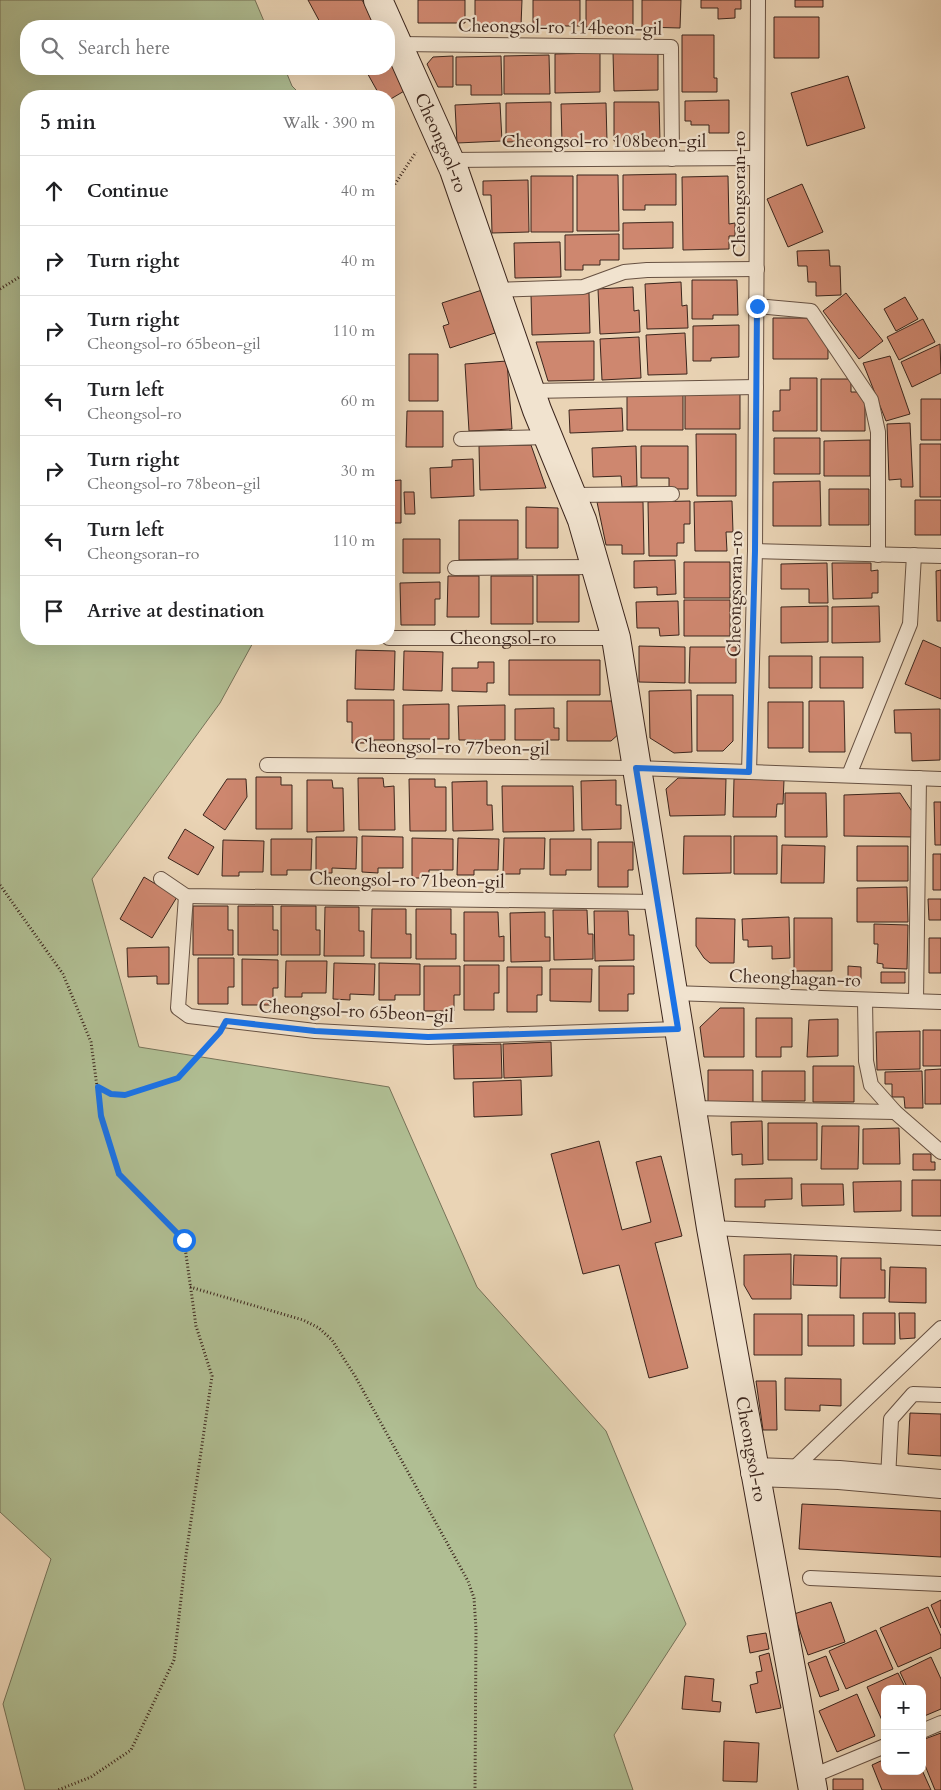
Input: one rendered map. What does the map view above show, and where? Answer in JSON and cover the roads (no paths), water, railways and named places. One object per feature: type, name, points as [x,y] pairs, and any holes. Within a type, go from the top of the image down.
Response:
[{"type":"street","name":"Cheongsol-ro","points":[[378,0],[387,20]]},
{"type":"street","name":"Cheongsol-ro","points":[[395,37],[450,160],[530,391],[582,520],[616,638],[711,1228],[811,1784]]},
{"type":"street","points":[[755,1472],[888,1479],[941,1484]]},
{"type":"lane","name":"Cheongsoran-ro","points":[[749,772],[755,551],[758,0]]},
{"type":"lane","name":"Cheongsol-ro 114beon-gil","points":[[398,44],[671,46],[672,159]]},
{"type":"lane","name":"Cheongsol-ro 108beon-gil","points":[[450,160],[757,158]]},
{"type":"lane","points":[[496,290],[583,287],[624,272],[647,270],[757,269]]},
{"type":"lane","points":[[757,306],[811,311],[871,400],[878,432],[878,554]]},
{"type":"lane","points":[[530,391],[756,387]]},
{"type":"lane","points":[[461,439],[548,437]]},
{"type":"lane","points":[[572,495],[672,494]]},
{"type":"lane","points":[[755,551],[941,556]]},
{"type":"lane","points":[[849,775],[910,624],[914,556]]},
{"type":"lane","points":[[455,568],[596,567]]},
{"type":"lane","name":"Cheongsol-ro","points":[[395,638],[616,638]]},
{"type":"lane","name":"Cheongsol-ro 77beon-gil","points":[[267,765],[636,768],[941,778]]},
{"type":"lane","points":[[916,1001],[918,778]]},
{"type":"lane","points":[[161,879],[186,896]]},
{"type":"lane","name":"Cheongsol-ro 71beon-gil","points":[[186,896],[657,902]]},
{"type":"lane","name":"Cheongsol-ro 65beon-gil","points":[[186,896],[178,1008],[189,1016],[315,1031],[428,1037],[678,1029]]},
{"type":"lane","name":"Cheonghagan-ro","points":[[672,993],[941,1002]]},
{"type":"lane","points":[[865,1000],[866,1061],[871,1085],[895,1112],[941,1152]]},
{"type":"lane","points":[[691,1108],[895,1112]]},
{"type":"lane","points":[[711,1228],[941,1238]]},
{"type":"lane","points":[[788,1473],[941,1328]]},
{"type":"lane","points":[[888,1479],[891,1419],[912,1394],[941,1395]]},
{"type":"lane","points":[[810,1578],[941,1584]]},
{"type":"lane","points":[[924,1730],[941,1723]]},
{"type":"lane","points":[[811,1784],[881,1748]]}]
